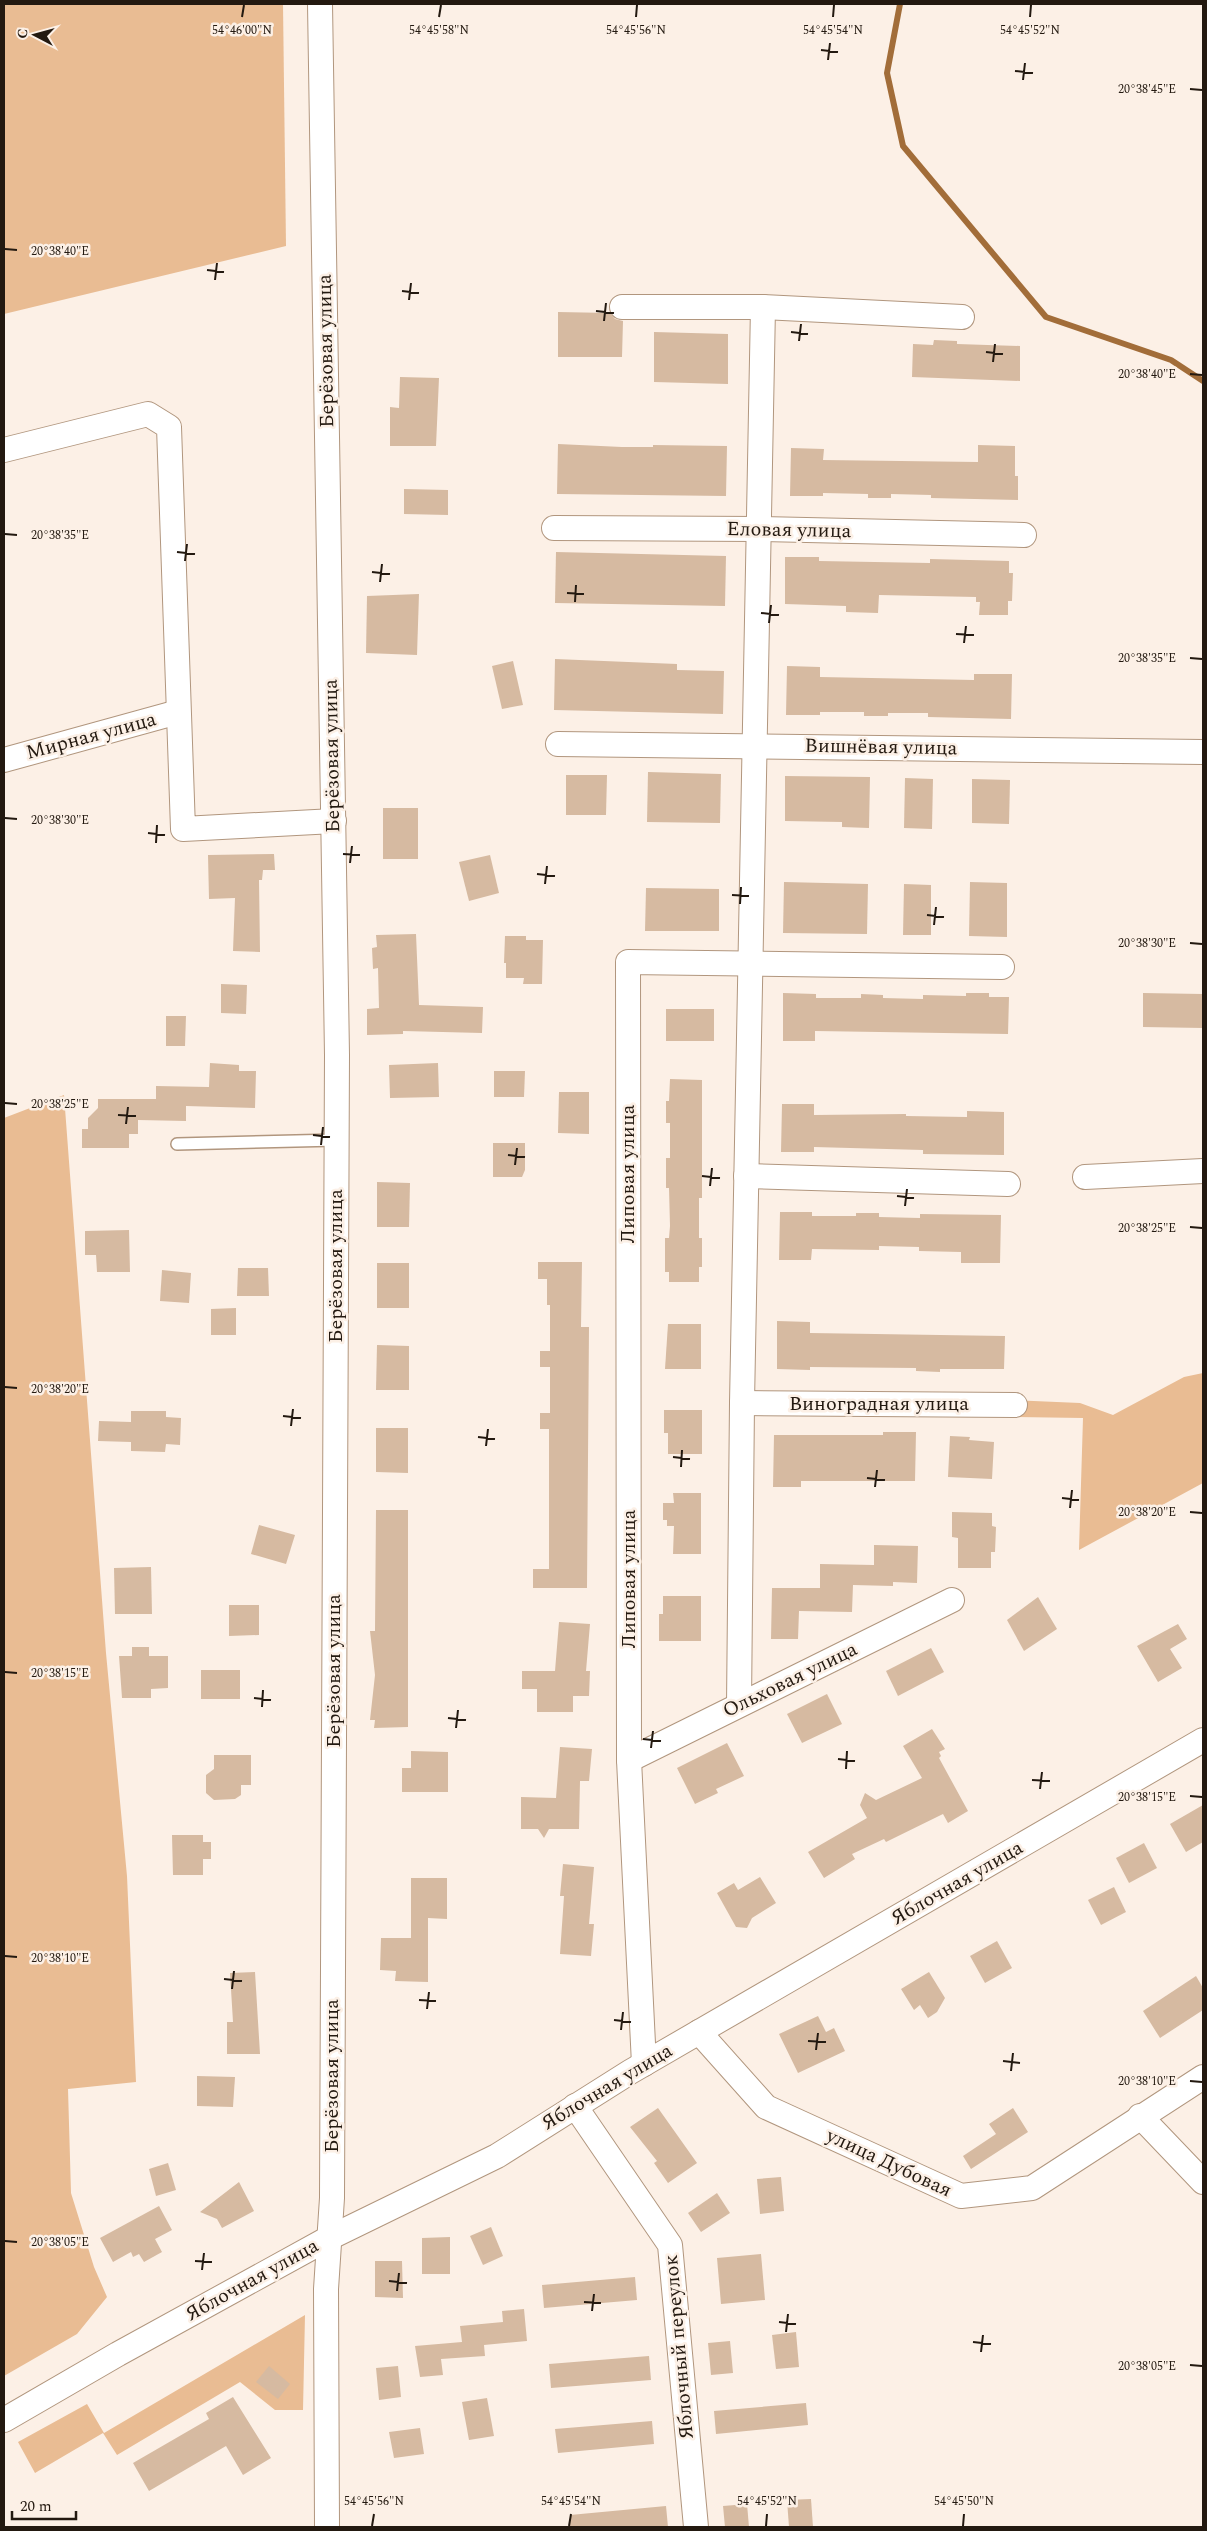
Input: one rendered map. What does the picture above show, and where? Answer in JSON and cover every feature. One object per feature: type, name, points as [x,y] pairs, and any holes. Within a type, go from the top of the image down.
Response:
[{"type":"street","name":"Берёзовая улица","points":[[320,4],[334,821],[337,1140],[332,2188],[326,2289],[327,2527]]},
{"type":"street","points":[[622,308],[763,307],[962,316]]},
{"type":"street","points":[[739,1705],[742,1403],[763,307]]},
{"type":"street","points":[[4,450],[148,414],[169,427],[183,829],[334,821]]},
{"type":"street","name":"Еловая улица","points":[[554,528],[759,529],[1024,535]]},
{"type":"street","name":"Мирная улица","points":[[4,760],[178,712]]},
{"type":"street","name":"Вишнёвая улица","points":[[558,744],[1203,752]]},
{"type":"street","name":"Липовая улица","points":[[629,1760],[628,962],[1002,967]]},
{"type":"street","points":[[1085,1177],[1203,1172]]},
{"type":"street","points":[[746,1176],[1008,1184]]},
{"type":"street","name":"Виноградная улица","points":[[742,1403],[1015,1405]]},
{"type":"street","name":"Ольховая улица","points":[[629,1760],[952,1600]]},
{"type":"street","name":"Яблочная улица","points":[[4,2420],[118,2354],[329,2238],[497,2156],[644,2064],[1203,1740]]},
{"type":"street","points":[[629,1760],[644,2064]]},
{"type":"street","name":"улица Дубовая","points":[[699,2032],[766,2107],[961,2196],[1032,2188],[1140,2116],[1203,2077]]},
{"type":"street","name":"Яблочный переулок","points":[[575,2106],[670,2245],[696,2527]]},
{"type":"street","points":[[1140,2116],[1203,2182]]},
{"type":"lane","points":[[177,1144],[337,1140]]},
{"type":"shaded area","points":[[4,4],[283,4],[286,246],[4,314]]},
{"type":"shaded area","points":[[64,1095],[106,1653],[127,1876],[136,2082],[68,2089],[71,2193],[94,2267],[107,2297],[77,2334],[4,2376],[4,1118]]},
{"type":"shaded area","points":[[1203,1373],[1203,1483],[1079,1550],[1083,1418],[1012,1417],[1012,1400],[1080,1403],[1113,1415],[1184,1377]]},
{"type":"shaded area","points":[[305,2315],[303,2410],[275,2410],[240,2382],[117,2455],[103,2433],[35,2473],[18,2442],[87,2404],[104,2433]]},
{"type":"building","points":[[558,312],[610,313],[615,319],[623,321],[622,357],[558,357]]},
{"type":"building","points":[[654,332],[728,334],[728,384],[654,382]]},
{"type":"building","points":[[934,340],[957,341],[957,344],[1020,346],[1020,381],[912,377],[913,344],[933,345]]},
{"type":"building","points":[[400,377],[439,378],[436,446],[390,446],[390,407],[399,408]]},
{"type":"building","points":[[558,444],[622,447],[653,447],[653,445],[727,446],[726,496],[557,494]]},
{"type":"building","points":[[978,445],[1015,446],[1015,476],[1018,476],[1018,500],[931,498],[931,495],[891,494],[891,498],[868,498],[868,494],[823,493],[823,496],[790,496],[791,448],[824,449],[823,460],[978,462]]},
{"type":"building","points":[[404,489],[448,490],[448,515],[404,514]]},
{"type":"building","points":[[556,552],[726,556],[725,606],[555,603]]},
{"type":"building","points":[[785,557],[819,557],[819,561],[930,563],[930,559],[1009,561],[1009,573],[1013,573],[1012,601],[1008,601],[1008,615],[979,615],[980,602],[976,602],[976,597],[879,595],[878,613],[846,612],[846,606],[785,604]]},
{"type":"building","points":[[419,594],[417,655],[366,653],[367,596]]},
{"type":"building","points":[[555,659],[677,664],[677,670],[724,671],[723,714],[554,710]]},
{"type":"building","points":[[513,661],[523,705],[502,709],[492,666]]},
{"type":"building","points":[[787,666],[820,667],[820,677],[974,680],[974,674],[1012,674],[1011,719],[928,717],[928,713],[888,713],[888,716],[864,716],[864,712],[820,712],[820,715],[786,715]]},
{"type":"building","points":[[648,772],[721,774],[720,823],[647,822]]},
{"type":"building","points":[[566,775],[607,775],[606,815],[566,815]]},
{"type":"building","points":[[785,776],[870,777],[869,828],[842,827],[842,822],[785,821]]},
{"type":"building","points":[[905,778],[933,779],[932,829],[904,828]]},
{"type":"building","points":[[972,779],[1010,780],[1009,824],[972,823]]},
{"type":"building","points":[[383,808],[418,808],[418,859],[383,859]]},
{"type":"building","points":[[274,854],[275,870],[263,870],[262,880],[259,880],[260,952],[233,951],[235,898],[209,899],[208,855]]},
{"type":"building","points":[[490,855],[499,893],[469,901],[459,862]]},
{"type":"building","points":[[784,882],[868,884],[867,934],[783,933]]},
{"type":"building","points":[[970,882],[1007,883],[1007,937],[969,936]]},
{"type":"building","points":[[904,884],[931,885],[931,935],[903,935]]},
{"type":"building","points":[[646,888],[719,889],[719,931],[645,931]]},
{"type":"building","points":[[416,934],[419,1005],[483,1007],[482,1033],[403,1031],[403,1034],[367,1035],[367,1009],[379,1008],[378,968],[373,969],[372,948],[377,947],[376,935]]},
{"type":"building","points":[[505,936],[526,936],[526,940],[543,940],[542,984],[523,984],[524,978],[506,978],[506,963],[504,963]]},
{"type":"building","points":[[221,984],[247,985],[246,1014],[221,1013]]},
{"type":"building","points":[[783,993],[816,994],[816,998],[861,998],[861,994],[883,995],[883,998],[923,999],[923,995],[966,996],[966,993],[989,993],[989,997],[1009,997],[1008,1034],[815,1031],[815,1041],[783,1041]]},
{"type":"building","points":[[1143,993],[1203,994],[1203,1028],[1143,1027]]},
{"type":"building","points":[[666,1009],[714,1009],[714,1041],[666,1041]]},
{"type":"building","points":[[166,1016],[186,1016],[185,1046],[166,1046]]},
{"type":"building","points":[[210,1063],[239,1065],[239,1071],[256,1071],[255,1108],[186,1106],[186,1121],[138,1120],[138,1134],[129,1134],[129,1148],[82,1148],[82,1129],[88,1129],[88,1118],[98,1108],[98,1099],[156,1099],[156,1086],[209,1087]]},
{"type":"building","points":[[438,1063],[439,1097],[390,1098],[389,1065]]},
{"type":"building","points":[[494,1071],[525,1071],[524,1097],[494,1097]]},
{"type":"building","points":[[670,1079],[702,1080],[702,1198],[699,1198],[699,1238],[702,1238],[702,1267],[699,1267],[699,1282],[669,1282],[669,1272],[665,1272],[665,1238],[669,1238],[670,1226],[669,1188],[666,1188],[666,1158],[670,1158],[670,1123],[666,1123],[666,1101],[669,1101]]},
{"type":"building","points":[[559,1092],[589,1092],[589,1134],[558,1133]]},
{"type":"building","points":[[782,1104],[814,1104],[814,1115],[906,1114],[906,1116],[967,1117],[967,1111],[1004,1112],[1004,1155],[923,1154],[923,1150],[814,1147],[814,1152],[781,1152]]},
{"type":"building","points":[[493,1143],[525,1143],[525,1170],[522,1177],[493,1177]]},
{"type":"building","points":[[377,1182],[410,1183],[409,1227],[377,1227]]},
{"type":"building","points":[[780,1212],[812,1212],[812,1216],[856,1216],[856,1213],[879,1213],[879,1217],[920,1218],[920,1214],[1001,1215],[1000,1263],[961,1263],[961,1252],[919,1251],[919,1247],[879,1246],[879,1250],[812,1249],[811,1260],[779,1260]]},
{"type":"building","points":[[129,1230],[130,1272],[97,1272],[96,1255],[85,1255],[85,1231]]},
{"type":"building","points":[[538,1262],[582,1262],[581,1327],[589,1327],[587,1588],[533,1588],[533,1569],[549,1569],[549,1429],[540,1429],[540,1413],[550,1413],[550,1367],[540,1367],[540,1351],[550,1351],[550,1305],[547,1305],[547,1279],[538,1279]]},
{"type":"building","points":[[377,1263],[409,1263],[409,1308],[377,1308]]},
{"type":"building","points":[[238,1268],[268,1268],[269,1296],[237,1296]]},
{"type":"building","points":[[162,1270],[191,1273],[189,1303],[160,1301]]},
{"type":"building","points":[[236,1308],[236,1335],[211,1335],[211,1309]]},
{"type":"building","points":[[777,1321],[810,1322],[810,1333],[1005,1336],[1004,1369],[940,1369],[940,1372],[916,1371],[916,1368],[810,1367],[810,1370],[777,1369]]},
{"type":"building","points":[[668,1324],[701,1324],[701,1369],[665,1369]]},
{"type":"building","points":[[377,1345],[409,1346],[409,1390],[376,1390]]},
{"type":"building","points":[[664,1410],[702,1410],[702,1454],[668,1454],[668,1433],[664,1433]]},
{"type":"building","points":[[131,1411],[166,1411],[166,1417],[181,1418],[180,1445],[166,1444],[165,1452],[131,1451],[131,1442],[98,1441],[99,1421],[131,1422]]},
{"type":"building","points":[[376,1428],[408,1428],[408,1473],[376,1472]]},
{"type":"building","points":[[883,1432],[916,1432],[915,1481],[801,1481],[801,1487],[773,1487],[774,1435],[883,1435]]},
{"type":"building","points":[[950,1436],[970,1437],[969,1440],[994,1442],[992,1479],[948,1477]]},
{"type":"building","points":[[673,1493],[701,1493],[701,1554],[673,1554],[674,1526],[667,1526],[667,1520],[663,1520],[663,1503],[674,1503]]},
{"type":"building","points":[[376,1510],[408,1510],[408,1727],[374,1728],[375,1720],[370,1720],[375,1675],[370,1631],[375,1631]]},
{"type":"building","points":[[952,1512],[992,1513],[992,1526],[996,1527],[995,1552],[991,1552],[991,1568],[958,1568],[958,1538],[952,1537]]},
{"type":"building","points":[[259,1525],[295,1535],[286,1564],[251,1554]]},
{"type":"building","points":[[874,1545],[918,1546],[917,1583],[893,1582],[893,1586],[853,1585],[852,1612],[799,1611],[798,1639],[771,1639],[772,1588],[820,1588],[820,1564],[874,1565]]},
{"type":"building","points":[[151,1567],[152,1614],[115,1614],[114,1568]]},
{"type":"building","points":[[663,1596],[701,1596],[701,1641],[659,1641],[659,1614],[663,1614]]},
{"type":"building","points":[[1038,1597],[1057,1629],[1024,1651],[1007,1620]]},
{"type":"building","points":[[229,1605],[259,1605],[259,1635],[229,1636]]},
{"type":"building","points":[[559,1622],[590,1624],[586,1671],[590,1671],[589,1696],[573,1696],[573,1712],[537,1712],[537,1689],[522,1689],[522,1671],[555,1671]]},
{"type":"building","points":[[1178,1624],[1187,1639],[1170,1649],[1182,1668],[1158,1682],[1137,1646]]},
{"type":"building","points":[[132,1647],[149,1647],[149,1656],[168,1656],[168,1688],[151,1689],[151,1698],[122,1698],[119,1656],[132,1656]]},
{"type":"building","points":[[931,1648],[944,1672],[898,1696],[886,1671]]},
{"type":"building","points":[[201,1670],[240,1670],[240,1699],[201,1699]]},
{"type":"building","points":[[827,1694],[842,1724],[802,1743],[787,1714]]},
{"type":"building","points":[[932,1729],[945,1749],[939,1752],[941,1756],[939,1758],[968,1811],[948,1823],[943,1814],[886,1842],[884,1839],[852,1854],[855,1859],[824,1878],[808,1852],[867,1818],[860,1805],[865,1793],[876,1800],[922,1778],[903,1746]]},
{"type":"building","points":[[727,1743],[744,1776],[716,1789],[718,1793],[695,1804],[677,1768]]},
{"type":"building","points":[[560,1747],[592,1749],[589,1781],[580,1781],[579,1829],[549,1829],[544,1838],[538,1829],[521,1829],[521,1797],[556,1798]]},
{"type":"building","points":[[411,1751],[448,1752],[448,1792],[402,1792],[402,1768],[411,1768]]},
{"type":"building","points":[[214,1755],[251,1755],[251,1785],[241,1785],[241,1795],[235,1799],[214,1800],[206,1793],[206,1775],[214,1769]]},
{"type":"building","points":[[1203,1805],[1203,1842],[1186,1852],[1170,1824]]},
{"type":"building","points":[[172,1835],[203,1835],[203,1842],[211,1842],[211,1859],[203,1859],[203,1875],[173,1875]]},
{"type":"building","points":[[1144,1843],[1157,1868],[1129,1883],[1116,1858]]},
{"type":"building","points":[[563,1864],[594,1867],[589,1924],[594,1924],[591,1956],[560,1954],[564,1896],[560,1896]]},
{"type":"building","points":[[760,1877],[776,1903],[752,1918],[747,1928],[736,1927],[717,1893],[734,1883],[738,1890]]},
{"type":"building","points":[[411,1878],[447,1878],[447,1919],[428,1918],[428,1982],[395,1981],[396,1971],[380,1970],[381,1938],[411,1938]]},
{"type":"building","points":[[1114,1887],[1126,1912],[1101,1925],[1088,1900]]},
{"type":"building","points":[[997,1941],[1012,1968],[985,1983],[970,1956]]},
{"type":"building","points":[[255,1972],[260,2054],[227,2054],[227,2022],[233,2022],[230,1973]]},
{"type":"building","points":[[929,1972],[945,1998],[937,2012],[928,2018],[920,2005],[914,2010],[901,1989]]},
{"type":"building","points":[[1196,1976],[1203,1988],[1203,2010],[1160,2038],[1143,2011]]},
{"type":"building","points":[[818,2016],[826,2032],[834,2028],[845,2051],[798,2073],[779,2034]]},
{"type":"building","points":[[197,2076],[235,2077],[233,2107],[197,2106]]},
{"type":"building","points":[[658,2108],[697,2163],[668,2183],[654,2163],[657,2161],[630,2127]]},
{"type":"building","points":[[1013,2108],[1028,2132],[971,2169],[963,2156],[996,2134],[989,2124]]},
{"type":"building","points":[[168,2163],[176,2190],[156,2196],[149,2169]]},
{"type":"building","points":[[781,2177],[784,2211],[760,2214],[757,2179]]},
{"type":"building","points":[[239,2182],[254,2211],[222,2228],[217,2219],[200,2212]]},
{"type":"building","points":[[717,2193],[730,2213],[701,2232],[688,2213]]},
{"type":"building","points":[[159,2206],[172,2230],[155,2239],[162,2252],[144,2262],[139,2254],[133,2257],[131,2252],[113,2262],[100,2238]]},
{"type":"building","points":[[491,2227],[503,2256],[483,2265],[470,2236]]},
{"type":"building","points":[[450,2237],[450,2274],[422,2274],[422,2238]]},
{"type":"building","points":[[761,2254],[765,2300],[721,2304],[717,2258]]},
{"type":"building","points":[[375,2261],[402,2261],[403,2298],[375,2297]]},
{"type":"building","points":[[635,2277],[637,2300],[544,2308],[542,2285]]},
{"type":"building","points":[[524,2309],[527,2341],[484,2345],[485,2356],[441,2359],[443,2375],[420,2377],[415,2346],[462,2342],[460,2326],[503,2322],[502,2311]]},
{"type":"building","points":[[796,2332],[799,2367],[776,2369],[772,2335]]},
{"type":"building","points":[[730,2341],[733,2373],[711,2375],[708,2343]]},
{"type":"building","points":[[649,2356],[651,2380],[551,2388],[549,2364]]},
{"type":"building","points":[[269,2366],[290,2384],[278,2399],[256,2382]]},
{"type":"building","points":[[398,2366],[401,2397],[379,2400],[376,2368]]},
{"type":"building","points":[[233,2397],[271,2458],[243,2475],[226,2446],[149,2491],[133,2463],[209,2419],[206,2413]]},
{"type":"building","points":[[487,2398],[494,2436],[469,2440],[462,2402]]},
{"type":"building","points":[[806,2403],[808,2425],[716,2434],[714,2411]]},
{"type":"building","points":[[652,2421],[654,2444],[558,2453],[555,2429]]},
{"type":"building","points":[[420,2428],[424,2454],[394,2458],[389,2432]]},
{"type":"building","points":[[811,2499],[813,2527],[789,2527],[787,2500]]},
{"type":"building","points":[[747,2504],[749,2527],[725,2527],[723,2506]]},
{"type":"building","points":[[666,2506],[668,2527],[570,2527],[570,2515]]},
{"type":"waterway","points":[[900,4],[887,73],[903,146],[1046,317],[1171,360],[1203,381]]}]
